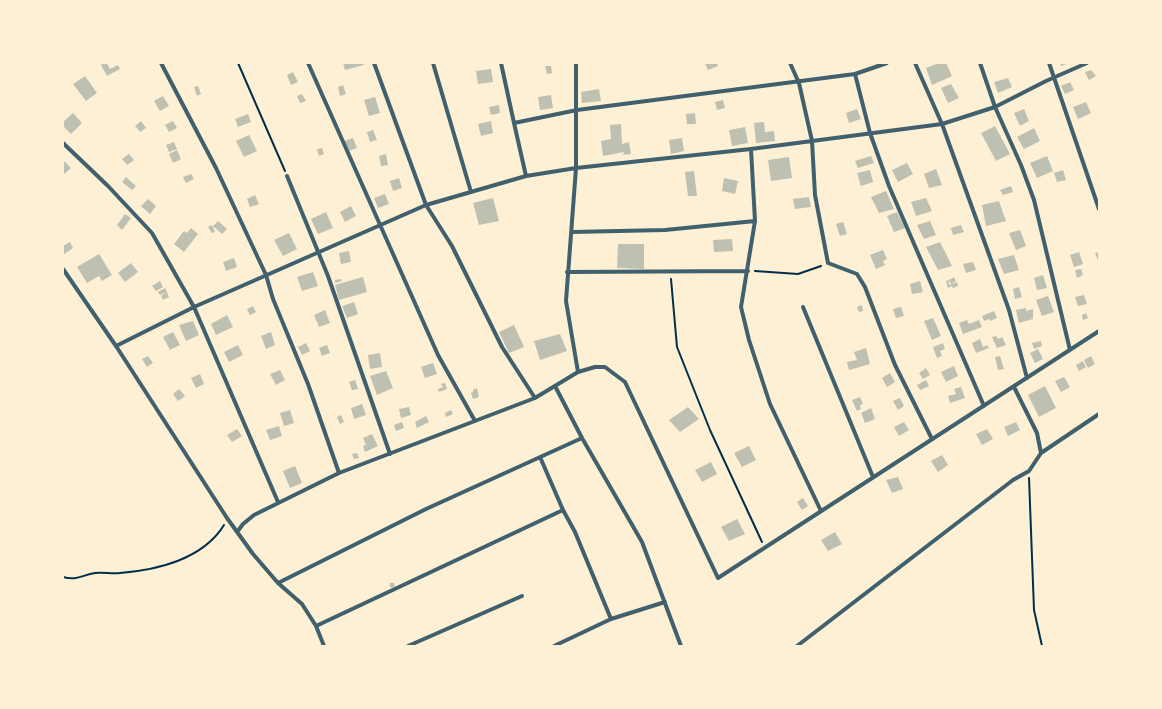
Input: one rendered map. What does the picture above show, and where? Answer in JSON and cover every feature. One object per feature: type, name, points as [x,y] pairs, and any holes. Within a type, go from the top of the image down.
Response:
[{"type":"street","points":[[161,63],[216,168],[266,275],[273,299],[308,384],[339,474]]},
{"type":"street","points":[[308,63],[438,355],[475,421]]},
{"type":"street","points":[[374,63],[426,205],[452,246],[502,347],[535,398]]},
{"type":"street","points":[[433,63],[471,192]]},
{"type":"street","points":[[501,63],[526,176]]},
{"type":"street","points":[[576,63],[576,168],[566,301],[578,372]]},
{"type":"street","points":[[790,63],[799,83],[812,141],[814,195],[828,263],[857,274],[865,287],[895,365],[932,439]]},
{"type":"street","points":[[514,123],[577,110],[799,83],[856,74],[887,63]]},
{"type":"street","points":[[915,63],[942,124],[1009,310],[1027,378]]},
{"type":"street","points":[[980,63],[995,107],[1021,165],[1034,200],[1070,350]]},
{"type":"street","points":[[1049,63],[1099,209]]},
{"type":"street","points":[[116,346],[194,307],[426,205],[526,176],[576,168],[751,149],[942,124],[995,107],[1054,77],[1087,63]]},
{"type":"street","points":[[856,74],[870,133],[889,186],[984,406]]},
{"type":"street","points":[[63,143],[108,186],[152,233],[194,307],[278,502]]},
{"type":"street","points":[[751,149],[756,221],[741,307],[749,340],[770,404],[821,511]]},
{"type":"street","points":[[288,176],[328,276],[390,454]]},
{"type":"street","points":[[572,232],[665,230],[756,221]]},
{"type":"street","points":[[63,269],[116,346],[237,532],[253,554],[278,583],[302,604],[316,626],[324,646]]},
{"type":"street","points":[[567,272],[748,271]]},
{"type":"street","points":[[803,307],[873,478]]},
{"type":"street","points":[[237,532],[243,524],[254,515],[278,502],[339,474],[535,398],[578,372],[595,367],[605,367],[624,382],[718,578],[1099,332]]},
{"type":"street","points":[[555,386],[582,438],[642,542],[681,646]]},
{"type":"street","points":[[1014,388],[1037,433],[1041,453]]},
{"type":"street","points":[[797,646],[1013,480],[1029,471],[1041,453],[1099,414]]},
{"type":"street","points":[[278,583],[426,509],[582,438]]},
{"type":"street","points":[[540,457],[563,510],[575,532],[611,620]]},
{"type":"street","points":[[316,626],[563,510]]},
{"type":"street","points":[[408,646],[522,596]]},
{"type":"street","points":[[554,646],[611,620],[665,602]]},
{"type":"path","points":[[238,63],[288,176]]},
{"type":"path","points":[[748,271],[798,274],[814,270],[828,263]]},
{"type":"path","points":[[670,272],[677,347],[710,430],[765,548]]},
{"type":"path","points":[[1029,471],[1034,610],[1042,646]]},
{"type":"path","points":[[63,577],[73,580],[96,573],[120,573],[160,568],[195,552],[207,544],[219,532],[228,518]]},
{"type":"building","points":[[107,63],[110,69],[118,65],[120,69],[107,76],[101,65]]},
{"type":"building","points":[[343,63],[363,63],[364,65],[345,70]]},
{"type":"building","points":[[705,63],[717,63],[718,66],[708,70]]},
{"type":"building","points":[[939,63],[946,63],[952,76],[932,85],[926,68]]},
{"type":"building","points":[[1060,63],[1070,63],[1061,66]]},
{"type":"building","points":[[545,66],[551,66],[552,73],[547,74]]},
{"type":"building","points":[[491,69],[493,82],[478,84],[476,71]]},
{"type":"building","points":[[1091,70],[1096,76],[1089,80],[1085,72]]},
{"type":"building","points":[[293,72],[298,82],[291,85],[287,75]]},
{"type":"building","points":[[85,76],[97,93],[86,101],[73,84]]},
{"type":"building","points":[[1008,78],[1012,87],[998,93],[994,82]]},
{"type":"building","points":[[1070,82],[1074,90],[1065,94],[1061,86]]},
{"type":"building","points":[[951,84],[959,98],[948,103],[941,88]]},
{"type":"building","points":[[343,85],[346,94],[340,96],[338,87]]},
{"type":"building","points":[[198,86],[201,94],[197,96],[194,87]]},
{"type":"building","points":[[599,89],[601,101],[582,103],[581,92]]},
{"type":"building","points":[[302,94],[306,101],[300,103],[297,96]]},
{"type":"building","points":[[551,95],[553,108],[540,110],[538,97]]},
{"type":"building","points":[[163,96],[169,106],[160,111],[154,101]]},
{"type":"building","points":[[375,97],[380,113],[369,116],[364,100]]},
{"type":"building","points":[[723,100],[725,108],[717,110],[715,102]]},
{"type":"building","points":[[1086,102],[1091,113],[1078,119],[1073,107]]},
{"type":"building","points":[[499,105],[500,113],[491,115],[489,107]]},
{"type":"building","points":[[857,109],[861,119],[849,123],[846,113]]},
{"type":"building","points":[[1024,109],[1029,121],[1020,126],[1014,113]]},
{"type":"building","points":[[73,113],[82,123],[71,134],[63,126],[63,122]]},
{"type":"building","points":[[695,113],[696,124],[687,124],[686,114]]},
{"type":"building","points":[[248,114],[251,122],[238,127],[235,119]]},
{"type":"building","points":[[141,121],[146,128],[140,132],[135,126]]},
{"type":"building","points":[[173,121],[177,128],[169,132],[165,125]]},
{"type":"building","points":[[491,121],[493,133],[481,136],[478,124]]},
{"type":"building","points":[[764,122],[765,132],[774,131],[775,141],[756,143],[754,123]]},
{"type":"building","points":[[621,124],[622,144],[629,142],[631,154],[623,155],[624,152],[603,156],[601,141],[611,139],[610,125]]},
{"type":"building","points":[[995,126],[1010,154],[996,161],[981,133]]},
{"type":"building","points":[[745,127],[748,143],[732,146],[729,130]]},
{"type":"building","points":[[1034,128],[1040,141],[1024,149],[1017,137]]},
{"type":"building","points":[[373,130],[377,140],[370,142],[367,132]]},
{"type":"building","points":[[249,135],[257,151],[244,157],[236,141]]},
{"type":"building","points":[[353,138],[357,148],[349,151],[345,141]]},
{"type":"building","points":[[682,138],[684,151],[671,154],[669,140]]},
{"type":"building","points":[[174,142],[177,149],[169,152],[166,145]]},
{"type":"building","points":[[322,148],[324,154],[319,156],[317,149]]},
{"type":"building","points":[[177,150],[181,159],[173,163],[169,154]]},
{"type":"building","points":[[129,154],[134,160],[127,165],[122,159]]},
{"type":"building","points":[[386,154],[388,165],[381,166],[379,156]]},
{"type":"building","points":[[871,156],[874,163],[858,168],[855,161]]},
{"type":"building","points":[[1047,156],[1053,171],[1037,178],[1030,163]]},
{"type":"building","points":[[789,157],[792,178],[771,181],[768,160]]},
{"type":"building","points":[[63,160],[71,168],[63,175]]},
{"type":"building","points":[[907,163],[913,174],[898,182],[892,170]]},
{"type":"building","points":[[936,169],[942,185],[929,188],[924,174]]},
{"type":"building","points":[[870,170],[873,182],[861,186],[857,173]]},
{"type":"building","points":[[1063,170],[1066,180],[1057,182],[1054,173]]},
{"type":"building","points":[[694,171],[697,196],[688,196],[685,172]]},
{"type":"building","points":[[191,174],[194,179],[186,183],[183,177]]},
{"type":"building","points":[[126,177],[136,186],[132,190],[122,182]]},
{"type":"building","points":[[399,178],[402,188],[393,191],[390,181]]},
{"type":"building","points":[[724,178],[738,181],[735,194],[722,191]]},
{"type":"building","points":[[1011,186],[1013,192],[1003,195],[1000,190]]},
{"type":"building","points":[[886,191],[894,209],[879,213],[871,197]]},
{"type":"building","points":[[385,194],[389,204],[378,208],[374,198]]},
{"type":"building","points":[[255,195],[259,204],[250,207],[247,199]]},
{"type":"building","points":[[809,197],[811,207],[795,209],[793,199]]},
{"type":"building","points":[[493,198],[499,221],[479,225],[473,203]]},
{"type":"building","points":[[926,198],[932,211],[916,216],[911,202]]},
{"type":"building","points":[[148,199],[156,206],[150,214],[141,206]]},
{"type":"building","points":[[999,201],[1006,221],[986,226],[982,205]]},
{"type":"building","points":[[351,206],[356,216],[345,222],[340,212]]},
{"type":"building","points":[[326,212],[333,228],[318,234],[311,219]]},
{"type":"building","points":[[897,212],[905,228],[894,232],[887,216]]},
{"type":"building","points":[[125,214],[131,218],[122,230],[117,225]]},
{"type":"building","points":[[218,221],[227,229],[222,234],[213,226]]},
{"type":"building","points":[[930,221],[936,235],[924,239],[917,225]]},
{"type":"building","points":[[843,222],[847,234],[840,236],[836,224]]},
{"type":"building","points":[[212,225],[215,232],[212,233],[208,227]]},
{"type":"building","points":[[961,225],[964,232],[953,235],[951,228]]},
{"type":"building","points":[[191,228],[198,234],[184,252],[174,244],[184,231],[187,233]]},
{"type":"building","points":[[1020,230],[1026,246],[1016,250],[1009,233]]},
{"type":"building","points":[[289,233],[297,249],[283,256],[274,240]]},
{"type":"building","points":[[732,239],[733,251],[714,252],[713,240]]},
{"type":"building","points":[[70,242],[73,248],[63,255],[63,246]]},
{"type":"building","points":[[940,242],[952,266],[938,270],[926,247]]},
{"type":"building","points":[[618,244],[644,244],[644,269],[617,268]]},
{"type":"building","points":[[883,250],[887,259],[883,261],[885,265],[876,269],[870,255]]},
{"type":"building","points":[[349,251],[351,262],[341,264],[339,253]]},
{"type":"building","points":[[1079,252],[1083,264],[1074,267],[1070,255]]},
{"type":"building","points":[[1099,252],[1099,263],[1095,253]]},
{"type":"building","points":[[99,254],[112,275],[102,281],[99,276],[87,283],[77,267]]},
{"type":"building","points":[[1014,255],[1019,270],[1004,274],[998,259]]},
{"type":"building","points":[[234,258],[237,267],[226,271],[223,262]]},
{"type":"building","points":[[973,262],[976,270],[966,273],[963,264]]},
{"type":"building","points":[[131,263],[138,272],[125,282],[118,273]]},
{"type":"building","points":[[1081,269],[1083,275],[1077,278],[1075,270]]},
{"type":"building","points":[[313,272],[318,286],[302,291],[297,277]]},
{"type":"building","points":[[1043,275],[1047,288],[1037,290],[1034,278]]},
{"type":"building","points":[[363,277],[367,292],[339,300],[335,285]]},
{"type":"building","points":[[954,277],[956,281],[951,284],[949,280]]},
{"type":"building","points":[[341,279],[342,281],[335,283],[335,280]]},
{"type":"building","points":[[949,280],[949,285],[957,282],[958,286],[948,288],[946,281]]},
{"type":"building","points":[[160,281],[163,287],[156,291],[152,286]]},
{"type":"building","points":[[920,281],[923,292],[912,294],[910,284]]},
{"type":"building","points":[[1019,287],[1022,297],[1015,299],[1013,289]]},
{"type":"building","points":[[165,288],[167,292],[160,295],[158,292]]},
{"type":"building","points":[[167,292],[169,297],[163,300],[161,296]]},
{"type":"building","points":[[1084,295],[1087,304],[1078,306],[1075,297]]},
{"type":"building","points":[[1048,296],[1054,312],[1042,316],[1036,300]]},
{"type":"building","points":[[354,302],[358,314],[347,318],[342,306]]},
{"type":"building","points":[[862,305],[863,311],[859,312],[857,307]]},
{"type":"building","points":[[253,306],[256,312],[250,315],[247,309]]},
{"type":"building","points":[[901,307],[904,316],[896,318],[893,309]]},
{"type":"building","points":[[1026,308],[1026,311],[1033,309],[1033,319],[1019,323],[1016,310]]},
{"type":"building","points":[[325,310],[330,323],[319,327],[314,315]]},
{"type":"building","points":[[994,311],[997,318],[990,321],[989,319],[984,321],[982,316]]},
{"type":"building","points":[[1086,313],[1088,318],[1083,320],[1082,315]]},
{"type":"building","points":[[227,315],[233,327],[216,335],[211,324]]},
{"type":"building","points":[[933,318],[941,336],[932,340],[924,321]]},
{"type":"building","points":[[967,320],[969,324],[979,320],[982,327],[963,334],[959,323]]},
{"type":"building","points":[[193,321],[199,335],[186,341],[179,325]]},
{"type":"building","points":[[514,325],[524,347],[509,353],[499,332]]},
{"type":"building","points":[[173,332],[180,345],[170,350],[163,337]]},
{"type":"building","points":[[271,332],[275,345],[266,349],[261,336]]},
{"type":"building","points":[[560,334],[567,351],[540,360],[534,341]]},
{"type":"building","points":[[996,336],[998,339],[1002,337],[1006,345],[997,348],[992,337]]},
{"type":"building","points":[[980,339],[983,347],[987,345],[989,348],[976,353],[972,343]]},
{"type":"building","points":[[1041,341],[1042,346],[1034,349],[1032,343]]},
{"type":"building","points":[[306,343],[310,351],[302,355],[298,347]]},
{"type":"building","points":[[943,343],[945,349],[940,351],[942,356],[937,358],[933,347]]},
{"type":"building","points":[[238,345],[243,355],[229,362],[224,352]]},
{"type":"building","points":[[327,345],[330,353],[322,356],[319,348]]},
{"type":"building","points":[[866,348],[870,364],[849,370],[847,362],[857,360],[854,352]]},
{"type":"building","points":[[1038,349],[1043,359],[1035,363],[1030,353]]},
{"type":"building","points":[[380,353],[382,367],[370,369],[368,355]]},
{"type":"building","points":[[148,356],[153,363],[147,367],[142,359]]},
{"type":"building","points":[[1000,356],[1004,369],[998,370],[995,357]]},
{"type":"building","points":[[1091,356],[1095,364],[1088,368],[1084,360]]},
{"type":"building","points":[[1083,361],[1086,367],[1079,371],[1076,365]]},
{"type":"building","points":[[433,363],[437,374],[425,378],[421,367]]},
{"type":"building","points":[[954,366],[958,376],[946,382],[941,372]]},
{"type":"building","points":[[926,368],[930,375],[923,379],[919,373]]},
{"type":"building","points":[[280,370],[285,380],[276,385],[270,374]]},
{"type":"building","points":[[386,371],[393,388],[377,395],[370,376]]},
{"type":"building","points":[[890,373],[895,382],[887,387],[882,378]]},
{"type":"building","points":[[200,374],[204,384],[196,388],[191,378]]},
{"type":"building","points":[[1064,377],[1070,387],[1061,392],[1055,381]]},
{"type":"building","points":[[355,380],[358,389],[352,390],[349,382]]},
{"type":"building","points":[[926,380],[929,386],[920,390],[917,385]]},
{"type":"building","points":[[445,383],[447,389],[439,392],[438,389],[443,387],[441,384]]},
{"type":"building","points":[[1045,386],[1056,408],[1039,417],[1028,395]]},
{"type":"building","points":[[961,387],[965,398],[950,403],[948,396],[956,394],[954,389]]},
{"type":"building","points":[[477,388],[479,397],[473,399],[471,393]]},
{"type":"building","points":[[179,389],[185,396],[178,401],[173,394]]},
{"type":"building","points":[[860,397],[863,404],[860,405],[861,409],[857,411],[852,400]]},
{"type":"building","points":[[900,398],[904,406],[898,410],[893,401]]},
{"type":"building","points":[[362,404],[366,415],[354,419],[351,408]]},
{"type":"building","points":[[409,407],[411,415],[401,418],[399,409]]},
{"type":"building","points":[[688,407],[699,419],[680,432],[669,420]]},
{"type":"building","points":[[871,408],[875,419],[865,423],[861,413]]},
{"type":"building","points":[[290,410],[294,423],[284,426],[280,413]]},
{"type":"building","points":[[451,410],[453,414],[446,417],[445,413]]},
{"type":"building","points":[[341,415],[344,422],[340,424],[337,417]]},
{"type":"building","points":[[426,416],[429,422],[417,428],[415,422]]},
{"type":"building","points":[[402,422],[404,428],[396,431],[394,425]]},
{"type":"building","points":[[904,422],[909,430],[899,436],[894,427]]},
{"type":"building","points":[[1016,422],[1020,430],[1008,436],[1004,427]]},
{"type":"building","points":[[279,426],[282,436],[270,440],[266,430]]},
{"type":"building","points":[[237,429],[242,436],[232,442],[227,435]]},
{"type":"building","points":[[987,429],[993,439],[982,445],[976,434]]},
{"type":"building","points":[[372,434],[378,446],[365,452],[363,446],[366,445],[363,438]]},
{"type":"building","points":[[749,446],[756,460],[742,467],[734,453]]},
{"type":"building","points":[[357,453],[359,458],[354,459],[352,454]]},
{"type":"building","points":[[942,455],[948,465],[938,472],[931,461]]},
{"type":"building","points":[[711,462],[717,474],[702,482],[695,470]]},
{"type":"building","points":[[295,466],[302,483],[290,488],[283,471]]},
{"type":"building","points":[[898,477],[903,489],[892,493],[886,480]]},
{"type":"building","points":[[803,498],[808,506],[802,510],[797,502]]},
{"type":"building","points":[[737,519],[745,534],[729,541],[721,527]]},
{"type":"building","points":[[835,532],[842,544],[828,551],[821,540]]},
{"type":"building","points":[[390,583],[394,583],[394,587],[390,587]]}]
